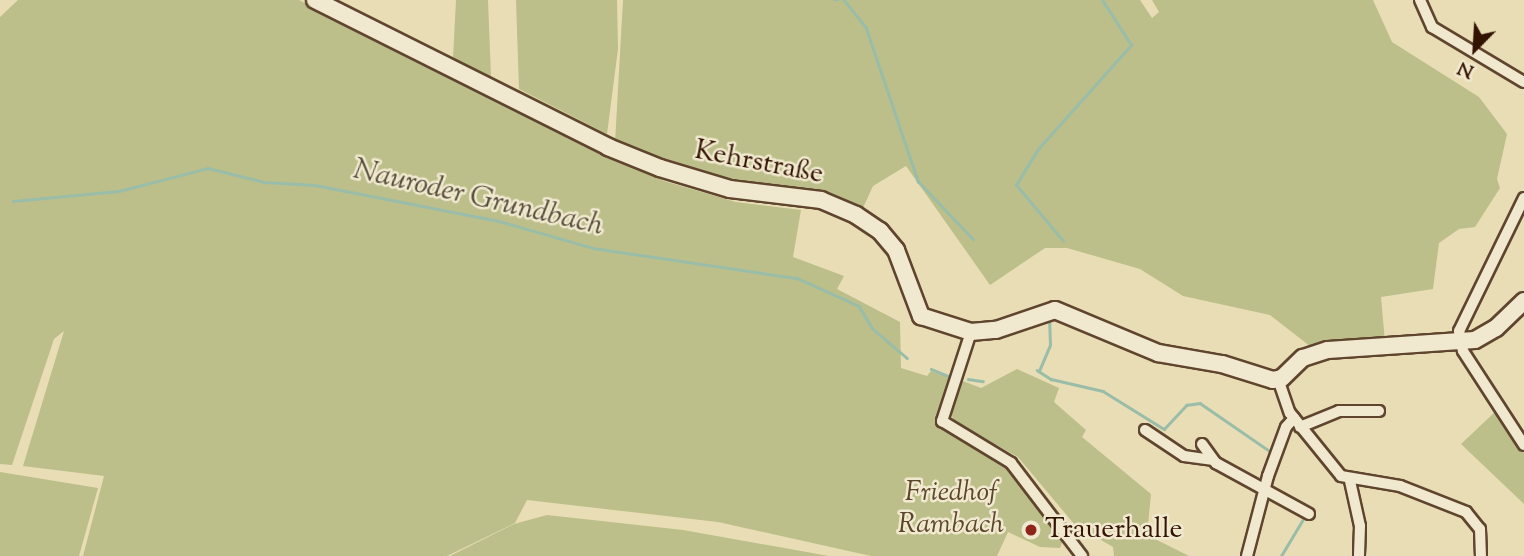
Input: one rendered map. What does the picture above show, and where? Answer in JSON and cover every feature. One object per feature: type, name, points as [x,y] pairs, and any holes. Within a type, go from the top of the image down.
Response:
[{"type":"street","name":"Kehrstraße","points":[[315,0],[660,168],[730,189],[821,200],[856,215],[880,231],[896,250],[921,316],[971,332],[996,330],[1055,310],[1158,353],[1278,379]]},
{"type":"street","points":[[1420,0],[1432,27],[1524,82]]},
{"type":"street","points":[[1524,198],[1464,316],[1460,343],[1524,444]]},
{"type":"street","points":[[1481,556],[1480,529],[1466,512],[1400,486],[1350,481],[1340,476],[1297,423],[1278,379],[1298,361],[1317,352],[1460,343],[1489,333],[1524,301]]},
{"type":"street","points":[[971,332],[943,421],[1012,463],[1082,556]]},
{"type":"street","points":[[1247,556],[1264,488],[1286,428],[1339,411],[1378,411]]},
{"type":"street","points":[[1145,430],[1184,456],[1212,460],[1309,514]]},
{"type":"street","points":[[1202,444],[1212,460]]},
{"type":"street","points":[[1350,481],[1360,526],[1359,556]]},
{"type":"green space","name":"Friedhof Rambach","points":[[18,0],[299,0],[664,181],[736,202],[801,210],[793,257],[844,276],[837,289],[900,322],[901,368],[927,376],[931,371],[949,377],[936,426],[1009,464],[1064,538],[1060,548],[1040,547],[1008,532],[997,556],[871,556],[718,522],[527,500],[515,523],[447,556],[83,556],[104,476],[23,466],[64,331],[54,339],[12,465],[0,464],[0,17]]},
{"type":"green space","points":[[456,0],[488,0],[491,77],[453,58]]},
{"type":"green space","points":[[516,0],[617,0],[618,49],[607,134],[519,89]]},
{"type":"green space","points":[[623,0],[1140,0],[1152,18],[1159,12],[1152,0],[1373,0],[1392,42],[1479,97],[1507,134],[1497,179],[1500,188],[1475,227],[1459,229],[1439,243],[1433,289],[1381,297],[1385,342],[1311,347],[1270,315],[1183,296],[1140,269],[1067,248],[1045,248],[990,285],[906,166],[873,186],[862,210],[823,194],[688,171],[615,143]]},
{"type":"green space","points":[[1017,369],[1059,388],[1054,402],[1086,430],[1082,437],[1151,494],[1147,535],[1189,556],[1114,556],[1113,547],[1075,525],[1018,457],[954,421],[950,411],[960,380],[981,388]]},
{"type":"green space","points":[[1496,411],[1524,452],[1524,504],[1461,444]]},
{"type":"green space","points":[[0,472],[98,488],[79,556],[0,556]]},
{"type":"green space","points":[[547,515],[683,530],[829,556],[450,556],[514,524]]},
{"type":"waterway","points":[[844,0],[866,27],[918,181],[973,239]]},
{"type":"waterway","points":[[1063,241],[1016,185],[1038,149],[1131,45],[1102,0]]},
{"type":"waterway","name":"Nauroder Grundbach","points":[[13,201],[119,191],[208,168],[264,182],[315,185],[499,221],[593,248],[797,278],[859,306],[872,328],[907,358]]},
{"type":"waterway","points":[[1039,371],[1050,345],[1049,317]]},
{"type":"waterway","points":[[931,369],[951,377]]},
{"type":"waterway","points":[[1037,370],[1051,379],[1103,391],[1164,429],[1186,405],[1200,403],[1271,452]]},
{"type":"waterway","points":[[968,379],[983,381]]},
{"type":"waterway","points":[[1281,556],[1302,521]]},
{"type":"place","name":"Trauerhalle","points":[[1031,530]]}]
